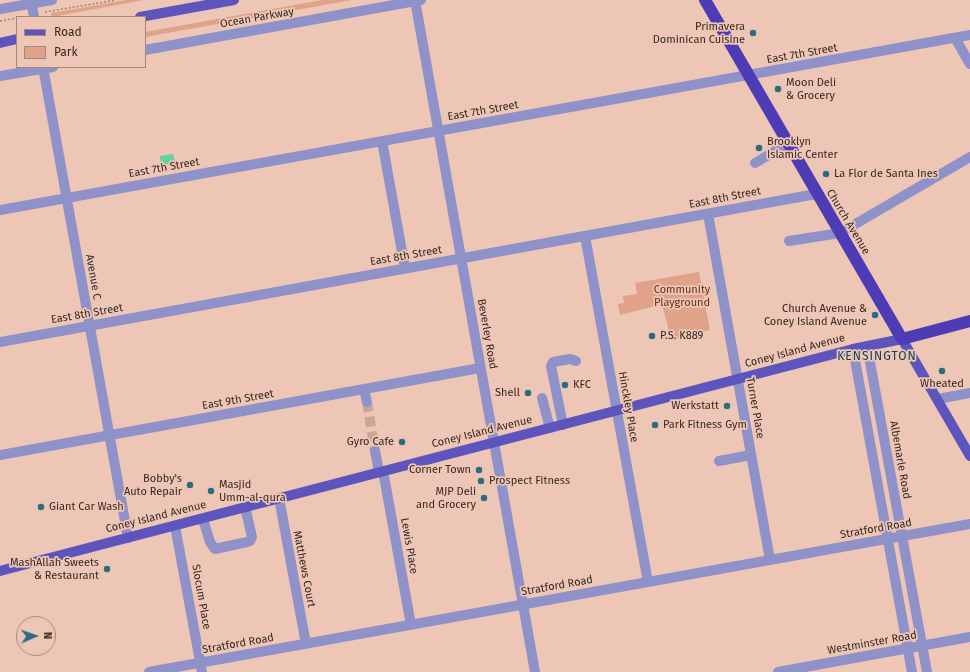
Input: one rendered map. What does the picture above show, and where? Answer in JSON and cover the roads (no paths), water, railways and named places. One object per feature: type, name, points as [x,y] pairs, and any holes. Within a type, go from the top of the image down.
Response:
[{"type":"highway","name":"Church Avenue","points":[[705,0],[816,194],[902,339]]},
{"type":"highway","name":"Coney Island Avenue","points":[[902,339],[970,321]]},
{"type":"main road","name":"Ocean Parkway","points":[[146,16],[234,0]]},
{"type":"main road","points":[[0,43],[16,39]]},
{"type":"main road","name":"Coney Island Avenue","points":[[0,571],[853,349],[902,339]]},
{"type":"main road","name":"Church Avenue","points":[[902,339],[970,456]]},
{"type":"street","points":[[0,9],[31,2],[52,0]]},
{"type":"street","name":"Ocean Parkway","points":[[146,50],[417,0]]},
{"type":"street","name":"Beverley Road","points":[[417,0],[438,131],[462,258],[480,368],[535,672]]},
{"type":"street","points":[[31,2],[34,16]]},
{"type":"street","name":"East 7th Street","points":[[0,210],[970,35]]},
{"type":"street","points":[[955,38],[970,64]]},
{"type":"street","points":[[0,76],[46,68]]},
{"type":"street","name":"Avenue C","points":[[46,68],[67,198],[128,538]]},
{"type":"street","points":[[382,141],[405,268]]},
{"type":"street","points":[[755,163],[787,144]]},
{"type":"street","points":[[789,241],[840,233],[970,157]]},
{"type":"street","name":"East 8th Street","points":[[0,342],[816,194]]},
{"type":"street","name":"Turner Place","points":[[708,214],[770,560]]},
{"type":"street","name":"Hinckley Place","points":[[585,236],[648,582]]},
{"type":"street","name":"Albemarle Road","points":[[867,346],[927,672]]},
{"type":"street","points":[[853,349],[912,672]]},
{"type":"street","points":[[563,425],[551,366],[552,362],[570,359],[576,361]]},
{"type":"street","name":"East 9th Street","points":[[0,455],[480,368]]},
{"type":"street","points":[[858,375],[872,372]]},
{"type":"street","points":[[364,389],[366,402]]},
{"type":"street","points":[[938,399],[970,393]]},
{"type":"street","points":[[542,398],[550,428]]},
{"type":"street","points":[[871,449],[885,446]]},
{"type":"street","name":"Lewis Place","points":[[376,451],[411,625]]},
{"type":"street","points":[[719,461],[751,455]]},
{"type":"street","name":"Matthews Court","points":[[279,498],[306,644]]},
{"type":"street","points":[[203,519],[210,542],[215,549],[247,542],[252,537],[245,507]]},
{"type":"street","name":"Stratford Road","points":[[148,672],[201,667],[306,644],[970,524]]},
{"type":"street","name":"Slocum Place","points":[[175,526],[201,667]]},
{"type":"street","name":"Westminster Road","points":[[778,672],[970,637]]},
{"type":"tunnel","points":[[367,402],[375,451]]},
{"type":"place","name":"Primavera Dominican Cuisine","points":[[753,33]]},
{"type":"place","name":"Moon Deli & Grocery","points":[[778,89]]},
{"type":"place","name":"Brooklyn Islamic Center","points":[[759,148]]},
{"type":"place","name":"La Flor de Santa Ines","points":[[826,174]]},
{"type":"place","name":"Church Avenue & Coney Island Avenue","points":[[875,315]]},
{"type":"place","name":"P.S. K889","points":[[652,336]]},
{"type":"place","name":"Wheated","points":[[942,371]]},
{"type":"place","name":"KFC","points":[[565,385]]},
{"type":"place","name":"Shell","points":[[528,393]]},
{"type":"place","name":"Werkstatt","points":[[727,406]]},
{"type":"place","name":"Park Fitness Gym","points":[[655,425]]},
{"type":"place","name":"Gyro Cafe","points":[[402,442]]},
{"type":"place","name":"Corner Town","points":[[479,470]]},
{"type":"place","name":"Prospect Fitness","points":[[481,481]]},
{"type":"place","name":"Bobby's Auto Repair","points":[[190,485]]},
{"type":"place","name":"Masjid Umm-al-qura","points":[[211,491]]},
{"type":"place","name":"MJP Deli and Grocery","points":[[484,498]]},
{"type":"place","name":"Giant Car Wash","points":[[41,507]]},
{"type":"place","name":"MashAllah Sweets & Restaurant","points":[[107,569]]},
{"type":"district","name":"KENSINGTON","points":[[877,357]]},
{"type":"park label","name":"Community Playground","points":[[682,296]]}]
